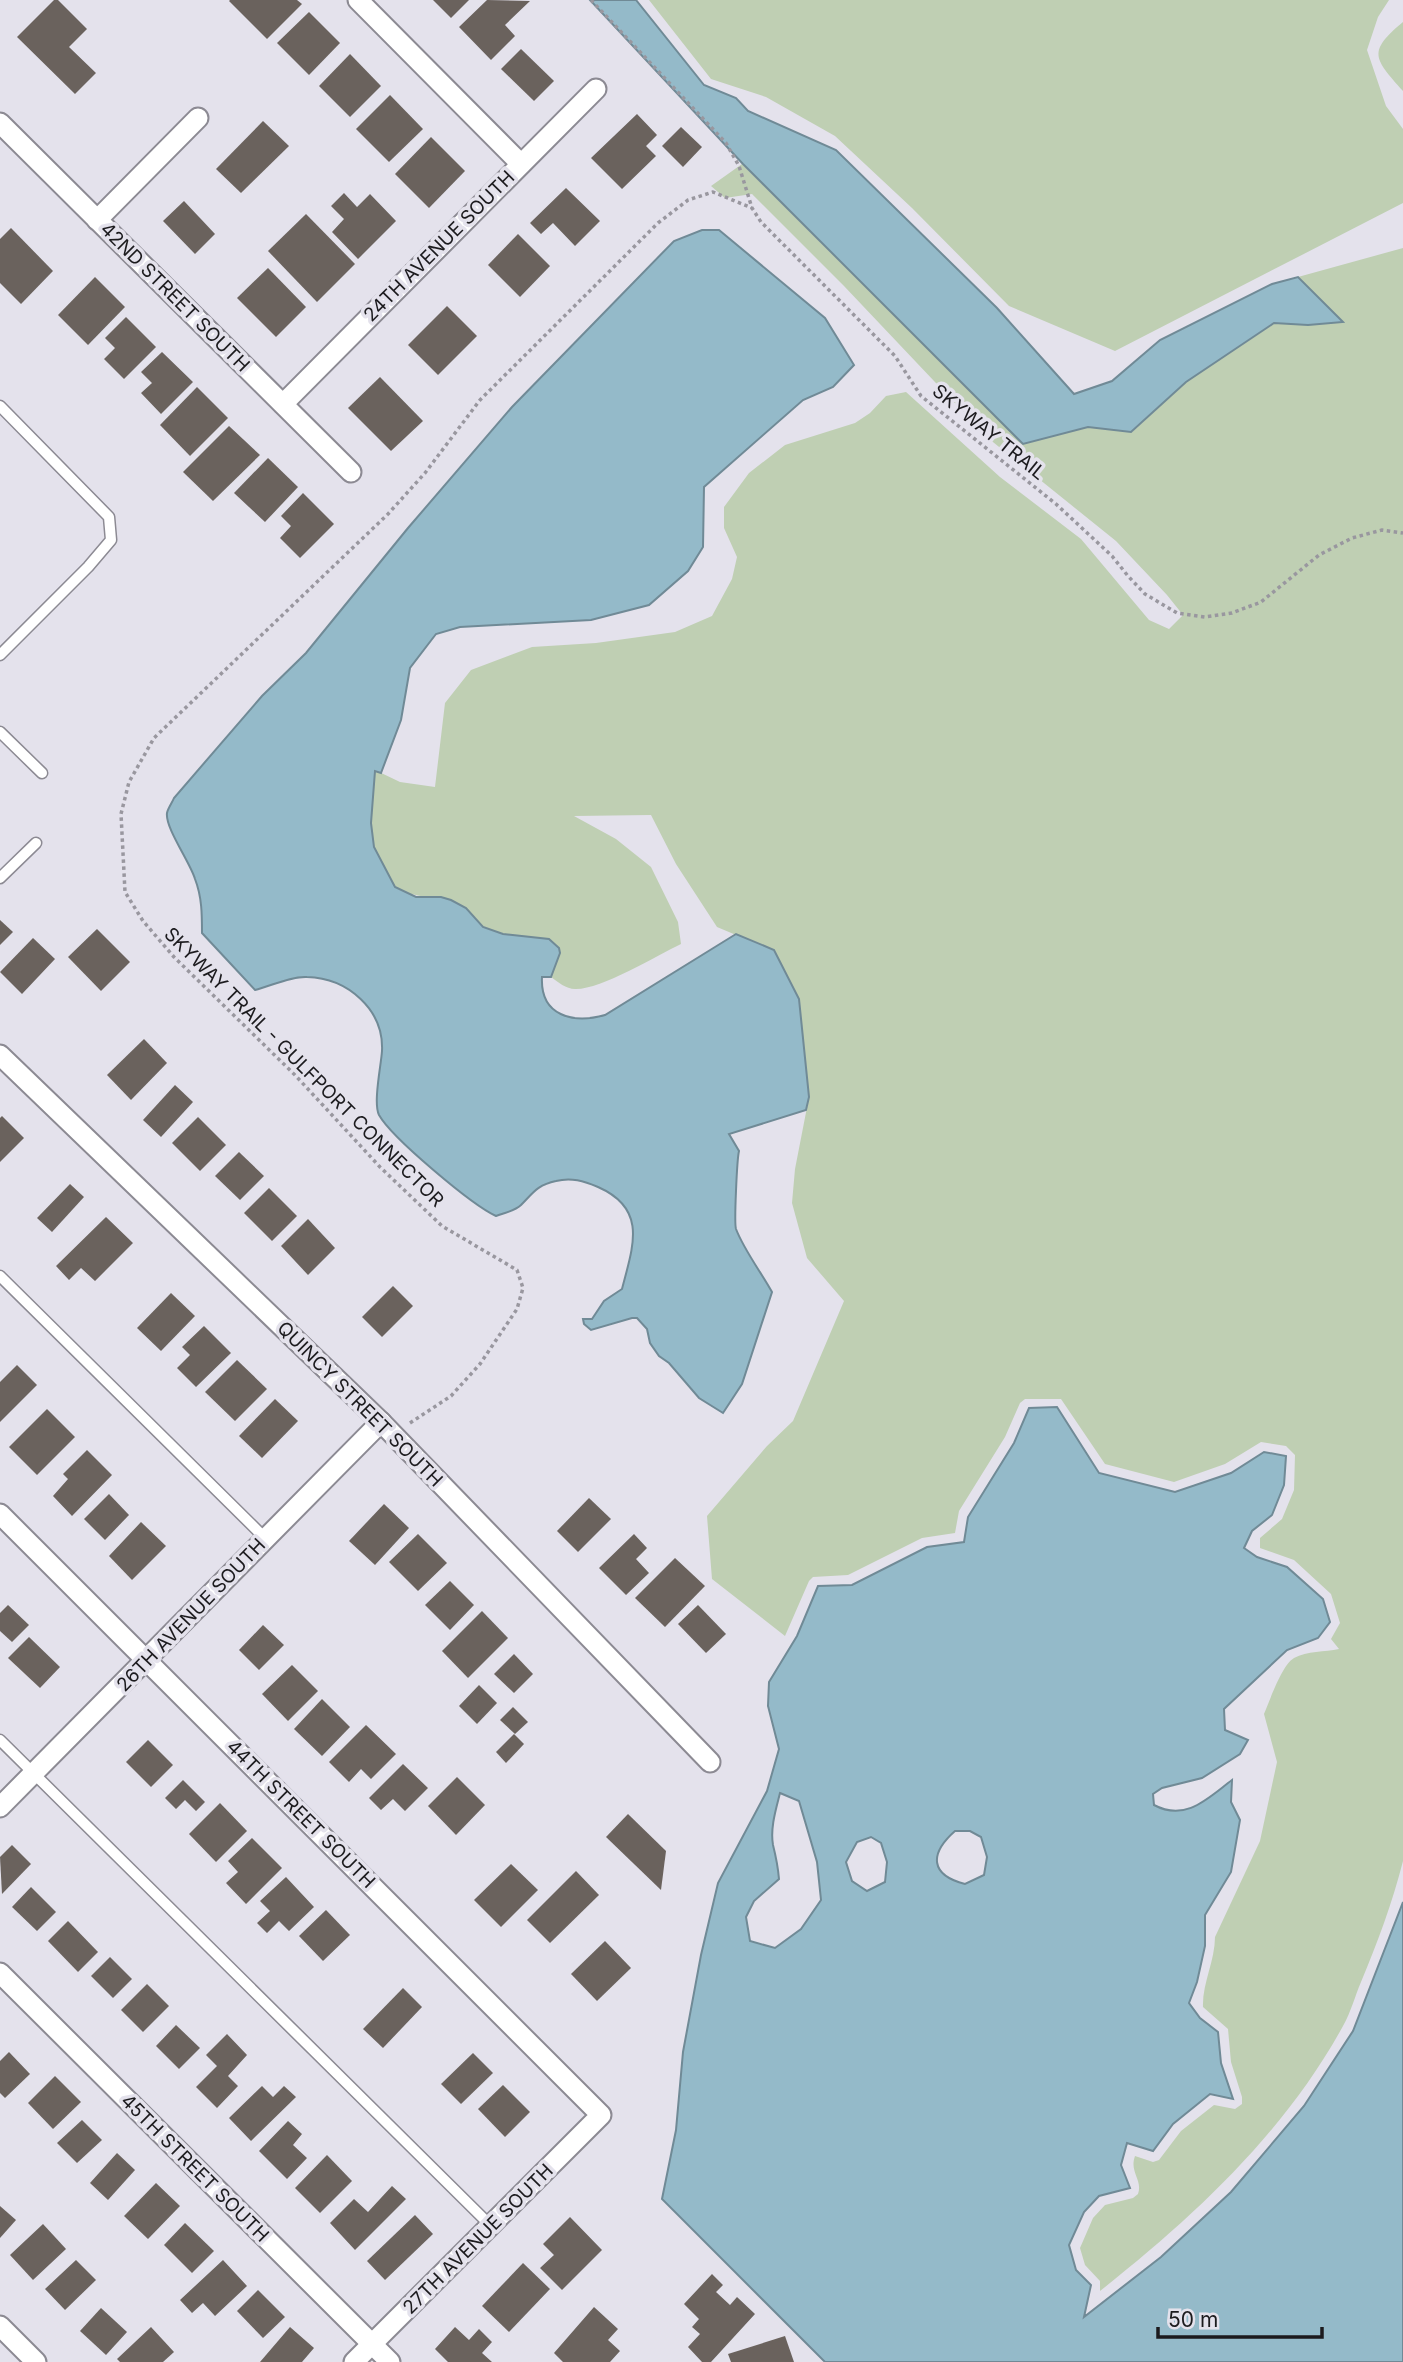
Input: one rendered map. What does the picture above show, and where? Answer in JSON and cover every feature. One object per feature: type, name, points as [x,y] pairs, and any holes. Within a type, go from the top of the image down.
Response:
[{"type":"street","points":[[358,0],[521,164]]},
{"type":"street","name":"24TH AVENUE SOUTH","points":[[283,404],[596,89]]},
{"type":"street","points":[[97,220],[198,118]]},
{"type":"street","name":"42ND STREET SOUTH","points":[[0,122],[351,472]]},
{"type":"street","name":"QUINCY STREET SOUTH","points":[[0,1055],[381,1422],[710,1762]]},
{"type":"street","name":"26TH AVENUE SOUTH","points":[[0,1807],[381,1422]]},
{"type":"street","name":"44TH STREET SOUTH","points":[[0,1514],[601,2115]]},
{"type":"street","name":"45TH STREET SOUTH","points":[[0,1973],[390,2362]]},
{"type":"street","name":"27TH AVENUE SOUTH","points":[[354,2362],[601,2115]]},
{"type":"street","points":[[0,2326],[36,2362]]},
{"type":"lane","points":[[0,406],[109,517],[111,540],[88,567],[0,655]]},
{"type":"lane","points":[[0,732],[42,773]]},
{"type":"lane","points":[[0,878],[36,843]]},
{"type":"lane","points":[[0,1276],[266,1539]]},
{"type":"lane","points":[[0,1740],[491,2226]]},
{"type":"path","name":"SKYWAY TRAIL","points":[[591,0],[726,143],[738,166],[752,208],[761,222],[895,356],[920,396],[1056,504],[1112,556],[1145,594],[1177,613],[1205,617],[1232,614],[1261,602],[1319,555],[1352,538],[1382,530],[1403,533]]},
{"type":"path","name":"SKYWAY TRAIL - GULFPORT CONNECTOR","points":[[381,1422],[412,1423],[451,1396],[480,1364],[517,1309],[523,1288],[517,1270],[442,1226],[380,1167],[295,1075],[174,957],[143,920],[125,892],[121,814],[129,782],[154,738],[388,514],[425,473],[480,400],[658,223],[688,200],[713,192],[752,208]]},
{"type":"green space","points":[[649,0],[1389,0],[1378,17],[1367,50],[1386,106],[1403,129],[1403,203],[1115,351],[1009,306],[912,208],[835,136],[766,97],[711,79]]},
{"type":"green space","points":[[1403,22],[1403,91],[1386,71],[1379,55],[1384,41]]},
{"type":"green space","points":[[742,164],[1023,444],[1088,427],[1132,432],[1186,382],[1275,323],[1308,325],[1342,321],[1298,277],[1403,248],[1403,1861],[1384,1922],[1348,2015],[1320,2065],[1294,2102],[1203,2203],[1100,2291],[1100,2281],[1085,2265],[1080,2248],[1093,2218],[1105,2205],[1133,2198],[1138,2194],[1135,2156],[1153,2162],[1159,2160],[1181,2131],[1214,2105],[1235,2109],[1242,2104],[1231,2062],[1228,2029],[1203,2007],[1215,1937],[1260,1841],[1277,1762],[1264,1714],[1273,1692],[1285,1668],[1294,1658],[1339,1649],[1331,1639],[1340,1623],[1331,1594],[1294,1560],[1260,1548],[1260,1538],[1282,1519],[1294,1490],[1295,1455],[1286,1446],[1261,1442],[1225,1464],[1174,1482],[1105,1464],[1061,1399],[1025,1399],[1020,1403],[1005,1437],[959,1511],[955,1533],[922,1538],[848,1575],[813,1577],[785,1636],[712,1579],[707,1516],[767,1446],[793,1421],[844,1301],[807,1258],[792,1203],[795,1169],[809,1097],[774,951],[717,927],[676,864],[651,815],[574,816],[616,839],[651,867],[678,922],[681,944],[613,978],[586,988],[568,988],[551,977],[560,953],[549,939],[503,934],[483,927],[474,916],[425,897],[402,892],[395,887],[374,847],[371,823],[375,770],[400,782],[435,787],[445,703],[471,670],[532,647],[596,643],[675,632],[712,616],[732,579],[737,557],[724,528],[724,507],[749,473],[785,445],[855,423],[870,413],[886,396],[906,392],[1000,477],[1081,539],[1149,620],[1169,629],[1183,615],[1116,541],[988,438],[844,286],[752,194],[725,198],[711,186]]},
{"type":"water","points":[[590,0],[636,0],[704,85],[736,98],[748,111],[836,150],[997,308],[1074,394],[1112,381],[1160,340],[1272,284],[1298,277],[1343,322],[1308,325],[1274,323],[1186,382],[1131,432],[1088,427],[1023,444],[743,164]]},
{"type":"water","points":[[702,230],[719,230],[825,318],[854,365],[833,387],[803,400],[704,487],[703,547],[688,571],[649,605],[591,620],[460,627],[436,634],[410,668],[401,720],[381,773],[375,771],[371,823],[374,847],[395,887],[416,897],[441,897],[451,900],[466,908],[483,927],[503,934],[549,939],[559,948],[560,953],[551,977],[542,977],[543,990],[546,1001],[553,1009],[570,1017],[593,1018],[605,1015],[736,934],[774,950],[799,999],[809,1097],[806,1110],[729,1134],[739,1151],[736,1229],[772,1292],[742,1384],[723,1413],[699,1398],[669,1363],[659,1356],[650,1343],[647,1329],[637,1318],[591,1330],[584,1324],[583,1319],[592,1319],[604,1301],[622,1289],[630,1258],[633,1230],[624,1206],[614,1196],[598,1187],[567,1179],[544,1185],[519,1207],[496,1216],[469,1199],[433,1170],[399,1139],[379,1115],[377,1102],[381,1036],[370,1010],[349,990],[322,979],[294,978],[255,990],[202,933],[197,886],[167,819],[174,798],[262,696],[306,653],[512,407],[674,241]]},
{"type":"water","points":[[1057,1407],[1099,1473],[1175,1492],[1231,1473],[1264,1452],[1286,1456],[1284,1485],[1272,1515],[1252,1531],[1244,1548],[1257,1557],[1287,1567],[1323,1599],[1330,1622],[1318,1638],[1287,1650],[1224,1709],[1225,1730],[1248,1740],[1240,1754],[1202,1778],[1162,1788],[1153,1794],[1154,1805],[1176,1811],[1196,1806],[1232,1780],[1231,1802],[1240,1820],[1231,1872],[1205,1915],[1205,1946],[1189,2003],[1200,2018],[1218,2032],[1221,2063],[1233,2099],[1210,2094],[1173,2124],[1153,2151],[1127,2143],[1121,2165],[1130,2188],[1099,2196],[1084,2212],[1069,2245],[1076,2270],[1091,2285],[1084,2317],[1161,2257],[1231,2192],[1304,2106],[1353,2031],[1403,1902],[1403,2362],[825,2362],[662,2199],[676,2130],[683,2052],[718,1883],[767,1791],[779,1749],[768,1706],[769,1682],[797,1636],[818,1586],[852,1585],[927,1547],[964,1542],[968,1517],[1014,1443],[1029,1408]],"holes":[[[780,1793],[799,1801],[817,1862],[821,1900],[801,1929],[775,1948],[750,1941],[746,1917],[754,1901],[779,1879],[772,1839]],[[955,1831],[970,1831],[981,1837],[987,1857],[984,1875],[965,1884],[945,1875],[937,1863],[941,1848]],[[871,1837],[881,1843],[887,1862],[885,1882],[867,1891],[852,1881],[846,1862],[857,1842]]]},
{"type":"building","points":[[54,0],[58,0],[87,29],[69,47],[96,73],[75,94],[17,37]]},
{"type":"building","points":[[230,0],[297,0],[302,4],[267,39]]},
{"type":"building","points":[[433,0],[469,0],[451,18]]},
{"type":"building","points":[[487,0],[530,1],[505,25],[515,36],[491,60],[459,27]]},
{"type":"building","points":[[309,12],[340,43],[309,75],[277,43]]},
{"type":"building","points":[[521,49],[554,81],[534,101],[501,69]]},
{"type":"building","points":[[350,54],[381,86],[350,117],[319,86]]},
{"type":"building","points":[[390,95],[423,129],[389,162],[356,129]]},
{"type":"building","points":[[637,114],[657,135],[646,146],[656,156],[622,189],[591,158]]},
{"type":"building","points":[[263,121],[289,146],[241,193],[216,169]]},
{"type":"building","points":[[681,127],[702,147],[683,167],[662,146]]},
{"type":"building","points":[[431,137],[465,171],[429,208],[395,174]]},
{"type":"building","points":[[566,188],[600,221],[575,246],[553,223],[541,234],[530,223]]},
{"type":"building","points":[[344,193],[357,207],[370,194],[396,221],[358,259],[332,232],[344,219],[331,206]]},
{"type":"building","points":[[184,201],[215,234],[195,254],[163,221]]},
{"type":"building","points":[[306,214],[355,264],[317,302],[268,251]]},
{"type":"building","points":[[11,228],[53,271],[21,304],[0,283],[0,239]]},
{"type":"building","points":[[518,234],[550,266],[520,297],[488,265]]},
{"type":"building","points":[[268,268],[306,307],[276,337],[237,298]]},
{"type":"building","points":[[95,277],[125,307],[88,345],[58,315]]},
{"type":"building","points":[[447,306],[477,336],[438,375],[408,345]]},
{"type":"building","points":[[126,317],[156,347],[124,379],[104,359],[115,348],[105,338]]},
{"type":"building","points":[[162,352],[193,382],[161,414],[141,393],[152,383],[141,372]]},
{"type":"building","points":[[380,377],[423,421],[391,451],[348,408]]},
{"type":"building","points":[[197,387],[228,418],[190,456],[160,425]]},
{"type":"building","points":[[229,426],[260,455],[213,501],[183,472]]},
{"type":"building","points":[[268,458],[298,487],[265,522],[234,493]]},
{"type":"building","points":[[303,493],[334,524],[300,558],[280,538],[291,526],[281,516]]},
{"type":"building","points":[[0,920],[13,932],[0,945]]},
{"type":"building","points":[[97,929],[130,962],[101,991],[68,957]]},
{"type":"building","points":[[33,938],[55,959],[22,994],[0,972]]},
{"type":"building","points":[[144,1039],[167,1063],[131,1100],[107,1075]]},
{"type":"building","points":[[175,1085],[193,1102],[161,1137],[143,1120]]},
{"type":"building","points":[[2,1116],[24,1138],[0,1162],[0,1118]]},
{"type":"building","points":[[198,1117],[226,1145],[200,1171],[172,1143]]},
{"type":"building","points":[[239,1152],[264,1176],[240,1200],[215,1176]]},
{"type":"building","points":[[70,1184],[84,1197],[52,1232],[37,1218]]},
{"type":"building","points":[[269,1188],[297,1216],[272,1241],[244,1213]]},
{"type":"building","points":[[106,1217],[133,1243],[95,1281],[81,1268],[69,1280],[56,1266]]},
{"type":"building","points":[[308,1219],[335,1248],[308,1275],[281,1246]]},
{"type":"building","points":[[393,1286],[413,1306],[382,1337],[362,1317]]},
{"type":"building","points":[[171,1293],[195,1316],[161,1351],[137,1328]]},
{"type":"building","points":[[204,1326],[231,1353],[196,1387],[177,1368],[190,1355],[182,1347]]},
{"type":"building","points":[[237,1360],[267,1389],[235,1421],[205,1392]]},
{"type":"building","points":[[17,1365],[37,1385],[0,1422],[0,1382]]},
{"type":"building","points":[[275,1399],[298,1421],[262,1458],[239,1436]]},
{"type":"building","points":[[47,1409],[75,1437],[37,1475],[9,1447]]},
{"type":"building","points":[[87,1450],[112,1475],[72,1516],[53,1496],[68,1479],[63,1474]]},
{"type":"building","points":[[109,1494],[129,1515],[105,1540],[84,1519]]},
{"type":"building","points":[[589,1498],[611,1519],[578,1552],[557,1531]]},
{"type":"building","points":[[384,1504],[409,1528],[375,1565],[349,1541]]},
{"type":"building","points":[[141,1522],[166,1546],[132,1580],[109,1556]]},
{"type":"building","points":[[418,1534],[447,1563],[418,1591],[389,1562]]},
{"type":"building","points":[[634,1534],[647,1548],[636,1559],[649,1573],[626,1595],[599,1568]]},
{"type":"building","points":[[675,1558],[705,1586],[665,1627],[635,1598]]},
{"type":"building","points":[[450,1581],[474,1605],[450,1630],[425,1605]]},
{"type":"building","points":[[8,1605],[29,1625],[12,1642],[0,1631],[0,1613]]},
{"type":"building","points":[[698,1605],[726,1634],[706,1653],[678,1624]]},
{"type":"building","points":[[482,1611],[508,1638],[468,1678],[442,1651]]},
{"type":"building","points":[[263,1625],[284,1645],[259,1670],[239,1650]]},
{"type":"building","points":[[29,1637],[60,1667],[40,1688],[8,1658]]},
{"type":"building","points":[[514,1654],[533,1674],[514,1693],[494,1674]]},
{"type":"building","points":[[292,1665],[318,1691],[288,1721],[262,1694]]},
{"type":"building","points":[[479,1685],[497,1703],[477,1724],[459,1706]]},
{"type":"building","points":[[322,1699],[350,1727],[322,1756],[294,1729]]},
{"type":"building","points":[[513,1707],[528,1722],[515,1734],[500,1720]]},
{"type":"building","points":[[366,1725],[396,1754],[371,1779],[361,1769],[349,1782],[329,1762]]},
{"type":"building","points":[[514,1734],[524,1744],[506,1763],[496,1752]]},
{"type":"building","points":[[148,1740],[173,1765],[151,1787],[126,1762]]},
{"type":"building","points":[[403,1764],[428,1788],[405,1811],[393,1799],[381,1810],[369,1798]]},
{"type":"building","points":[[457,1777],[485,1805],[456,1835],[428,1806]]},
{"type":"building","points":[[183,1780],[205,1802],[196,1811],[185,1800],[176,1809],[165,1798]]},
{"type":"building","points":[[220,1803],[247,1831],[216,1862],[189,1834]]},
{"type":"building","points":[[628,1814],[666,1851],[661,1890],[606,1837]]},
{"type":"building","points":[[252,1838],[282,1868],[246,1904],[226,1883],[238,1872],[228,1861]]},
{"type":"building","points":[[12,1845],[31,1864],[2,1894],[0,1857]]},
{"type":"building","points":[[511,1864],[538,1890],[501,1927],[474,1900]]},
{"type":"building","points":[[576,1871],[599,1895],[550,1943],[527,1920]]},
{"type":"building","points":[[286,1877],[314,1907],[289,1931],[279,1921],[267,1933],[257,1923],[270,1911],[260,1901]]},
{"type":"building","points":[[31,1887],[56,1912],[37,1931],[12,1907]]},
{"type":"building","points":[[326,1910],[350,1935],[323,1961],[299,1936]]},
{"type":"building","points":[[68,1921],[98,1952],[78,1972],[48,1941]]},
{"type":"building","points":[[605,1941],[631,1968],[597,2001],[571,1974]]},
{"type":"building","points":[[110,1957],[132,1979],[113,1998],[91,1976]]},
{"type":"building","points":[[147,1984],[169,2006],[143,2032],[121,2010]]},
{"type":"building","points":[[403,1988],[422,2007],[383,2048],[363,2029]]},
{"type":"building","points":[[176,2025],[200,2048],[179,2069],[156,2046]]},
{"type":"building","points":[[227,2034],[247,2055],[228,2076],[238,2086],[217,2108],[196,2087],[217,2066],[206,2055]]},
{"type":"building","points":[[9,2052],[30,2074],[5,2098],[0,2093],[0,2061]]},
{"type":"building","points":[[473,2053],[493,2073],[461,2104],[441,2084]]},
{"type":"building","points":[[55,2076],[81,2102],[53,2129],[28,2103]]},
{"type":"building","points":[[503,2085],[530,2112],[505,2137],[478,2109]]},
{"type":"building","points":[[262,2086],[273,2097],[284,2086],[296,2097],[251,2141],[229,2118]]},
{"type":"building","points":[[82,2120],[102,2140],[77,2163],[57,2143]]},
{"type":"building","points":[[288,2121],[302,2134],[293,2145],[307,2158],[287,2179],[259,2151]]},
{"type":"building","points":[[117,2153],[135,2170],[108,2200],[90,2183]]},
{"type":"building","points":[[327,2155],[352,2181],[320,2213],[295,2188]]},
{"type":"building","points":[[156,2183],[180,2206],[148,2239],[124,2216]]},
{"type":"building","points":[[392,2186],[406,2199],[355,2250],[330,2223],[354,2199],[368,2212]]},
{"type":"building","points":[[0,2206],[16,2220],[0,2238]]},
{"type":"building","points":[[415,2215],[433,2234],[385,2280],[367,2261]]},
{"type":"building","points":[[570,2217],[602,2250],[562,2290],[540,2268],[554,2255],[543,2244]]},
{"type":"building","points":[[185,2223],[214,2251],[192,2273],[164,2245]]},
{"type":"building","points":[[43,2224],[66,2249],[33,2280],[10,2255]]},
{"type":"building","points":[[76,2260],[96,2280],[65,2310],[45,2289]]},
{"type":"building","points":[[223,2260],[247,2286],[215,2316],[203,2303],[192,2313],[180,2300]]},
{"type":"building","points":[[523,2263],[550,2289],[509,2332],[482,2306]]},
{"type":"building","points":[[712,2274],[723,2285],[716,2292],[730,2305],[737,2297],[755,2314],[711,2362],[702,2362],[688,2347],[700,2334],[692,2327],[699,2319],[684,2304]]},
{"type":"building","points":[[258,2290],[285,2317],[263,2338],[237,2311]]},
{"type":"building","points":[[594,2307],[618,2329],[608,2340],[620,2351],[610,2362],[563,2362],[554,2353]]},
{"type":"building","points":[[101,2308],[127,2332],[106,2355],[80,2331]]},
{"type":"building","points":[[151,2327],[174,2352],[163,2362],[120,2362],[117,2359]]},
{"type":"building","points":[[290,2327],[314,2348],[302,2362],[260,2362]]},
{"type":"building","points":[[455,2327],[469,2340],[479,2329],[492,2342],[482,2353],[492,2362],[448,2362],[435,2349]]},
{"type":"building","points":[[785,2336],[794,2362],[731,2362],[728,2354]]}]
